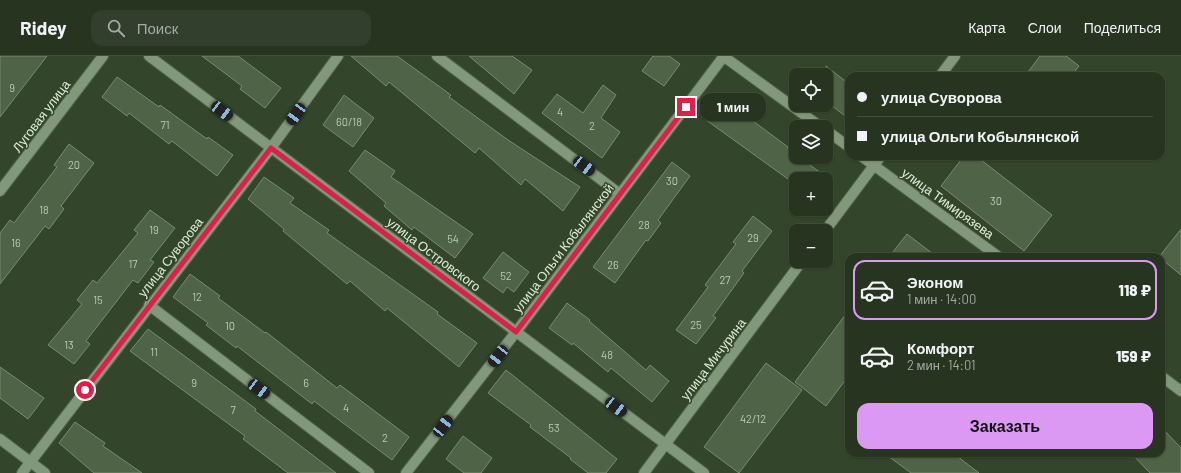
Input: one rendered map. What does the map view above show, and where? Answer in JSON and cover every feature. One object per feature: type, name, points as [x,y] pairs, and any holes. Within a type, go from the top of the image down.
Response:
[{"type":"street","name":"Луговая улица","points":[[0,191],[103,56]]},
{"type":"street","name":"улица Островского","points":[[149,56],[704,473]]},
{"type":"street","name":"улица Суворова","points":[[22,473],[149,305],[271,148],[338,56]]},
{"type":"street","points":[[437,56],[620,194]]},
{"type":"street","points":[[724,56],[811,120]]},
{"type":"street","name":"улица Ольги Кобылянской","points":[[406,473],[516,332],[724,56]]},
{"type":"street","points":[[943,72],[955,56]]},
{"type":"street","points":[[833,135],[845,144]]},
{"type":"street","name":"улица Тимирязева","points":[[867,160],[994,253]]},
{"type":"street","points":[[830,224],[878,160]]},
{"type":"street","name":"улица Мичурина","points":[[644,473],[797,268]]},
{"type":"street","points":[[149,305],[369,473]]},
{"type":"street","points":[[1165,379],[1181,391]]},
{"type":"street","points":[[0,439],[45,473]]},
{"type":"building","points":[[0,56],[47,56],[0,117]]},
{"type":"building","points":[[202,56],[238,56],[281,88],[265,108],[240,89],[242,86]]},
{"type":"building","points":[[351,56],[397,56],[451,95],[449,97],[508,140],[580,187],[563,211],[525,179],[521,185],[479,148],[475,153],[389,82],[386,86]]},
{"type":"building","points":[[469,56],[512,56],[532,70],[514,94]]},
{"type":"building","points":[[653,56],[669,56],[680,64],[664,86],[642,71]]},
{"type":"building","points":[[1040,56],[1066,56],[1079,66],[1074,72],[1028,72]]},
{"type":"building","points":[[833,71],[845,81],[845,116],[833,106]]},
{"type":"building","points":[[117,77],[159,107],[160,105],[207,139],[208,137],[233,155],[217,176],[172,141],[169,144],[129,113],[127,116],[102,97]]},
{"type":"building","points":[[603,85],[616,95],[601,118],[620,132],[602,158],[542,113],[557,94],[583,113]]},
{"type":"building","points":[[344,95],[374,118],[353,147],[323,125]]},
{"type":"building","points":[[722,98],[788,147],[789,164],[809,164],[819,172],[789,172],[788,179],[706,120]]},
{"type":"building","points":[[69,144],[94,163],[61,206],[64,209],[49,229],[45,226],[0,284],[0,233],[10,220],[14,223],[57,167],[54,165]]},
{"type":"building","points":[[365,150],[395,171],[391,177],[473,234],[455,258],[414,227],[412,230],[384,206],[386,203],[349,171]]},
{"type":"building","points":[[961,160],[981,160],[1052,215],[1024,251],[941,186]]},
{"type":"building","points":[[672,162],[690,176],[658,220],[661,223],[648,241],[646,240],[615,283],[593,267]]},
{"type":"building","points":[[264,177],[294,198],[290,203],[329,230],[327,233],[438,312],[437,314],[477,343],[459,367],[387,308],[385,311],[350,281],[347,284],[283,231],[284,229],[248,199]]},
{"type":"building","points":[[150,210],[175,228],[150,260],[154,262],[138,283],[133,280],[86,341],[90,344],[74,364],[48,345],[82,304],[77,300],[93,280],[97,283],[138,233],[134,230]]},
{"type":"building","points":[[753,216],[772,231],[742,271],[744,273],[713,316],[716,318],[696,344],[676,330],[708,287],[705,285],[736,244],[733,242]]},
{"type":"building","points":[[1181,229],[1181,275],[1165,262],[1165,253],[1162,253]]},
{"type":"building","points":[[907,234],[932,253],[892,253]]},
{"type":"building","points":[[503,252],[529,272],[514,292],[507,287],[503,293],[483,278]]},
{"type":"building","points":[[190,274],[220,296],[218,298],[265,333],[266,332],[337,388],[340,385],[409,437],[392,460],[314,401],[312,404],[237,346],[236,348],[206,325],[208,323],[173,297]]},
{"type":"building","points":[[567,303],[590,320],[589,321],[646,370],[650,365],[669,381],[652,402],[611,368],[608,372],[573,343],[572,345],[549,328]]},
{"type":"building","points":[[845,315],[845,380],[826,406],[795,382]]},
{"type":"building","points":[[148,329],[256,409],[255,411],[336,473],[288,473],[243,439],[245,436],[130,351]]},
{"type":"building","points":[[766,363],[802,390],[739,473],[704,447]]},
{"type":"building","points":[[0,367],[44,398],[28,419],[0,398]]},
{"type":"building","points":[[506,370],[617,459],[606,473],[588,473],[530,427],[531,425],[488,393]]},
{"type":"building","points":[[75,422],[105,443],[103,446],[142,473],[94,473],[59,443]]},
{"type":"building","points":[[1165,431],[1181,448],[1181,473],[1150,473],[1135,457],[1165,457]]},
{"type":"building","points":[[463,436],[492,458],[481,473],[464,473],[446,459]]},
{"type":"building","points":[[889,457],[958,457],[979,473],[911,473]]},
{"type":"route","points":[[85,390],[271,148],[516,332],[686,107]]}]
